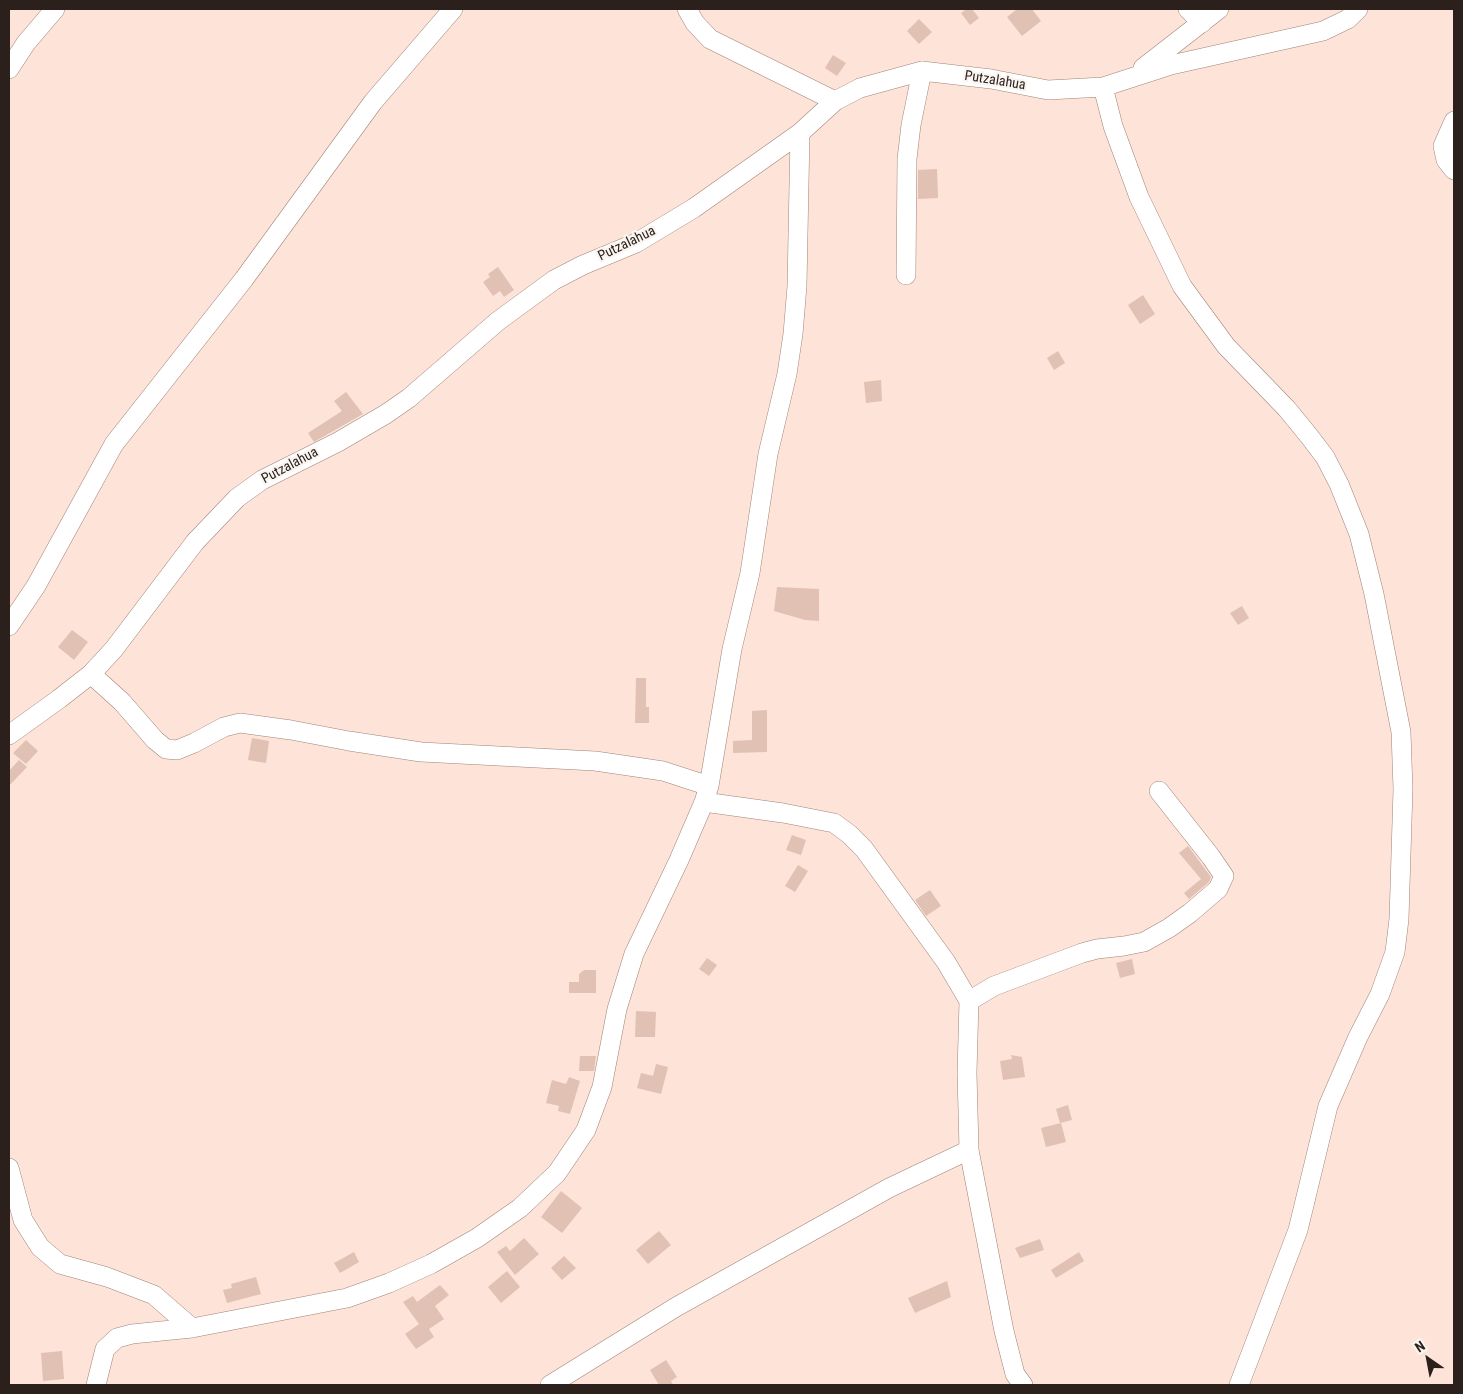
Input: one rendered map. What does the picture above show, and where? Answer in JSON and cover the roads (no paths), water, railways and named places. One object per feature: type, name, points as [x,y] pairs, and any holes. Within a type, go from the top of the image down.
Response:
[{"type":"street","points":[[9,69],[26,43],[55,9]]},
{"type":"street","points":[[9,626],[36,586],[114,444],[244,279],[373,102],[453,9]]},
{"type":"street","points":[[687,9],[695,23],[710,39],[835,102]]},
{"type":"street","points":[[1188,9],[1202,23]]},
{"type":"street","points":[[1132,77],[1219,9]]},
{"type":"street","name":"Putzalahua","points":[[9,735],[90,674],[114,649],[195,542],[237,498],[262,480],[338,442],[386,414],[409,398],[498,321],[554,280],[644,238],[694,208],[800,133],[835,102],[860,88],[922,71],[991,79],[1048,90],[1103,87],[1208,56],[1323,31],[1348,19],[1358,9]]},
{"type":"street","points":[[906,275],[907,160],[911,125],[922,71]]},
{"type":"street","points":[[1103,87],[1113,126],[1139,196],[1182,286],[1226,346],[1287,409],[1309,436],[1324,457],[1339,484],[1359,534],[1372,586],[1400,732],[1403,789],[1399,919],[1395,952],[1380,994],[1328,1106],[1298,1230],[1239,1385]]},
{"type":"street","points":[[1454,121],[1443,146],[1446,160],[1454,170]]},
{"type":"street","points":[[96,1385],[105,1349],[117,1338],[132,1334],[192,1328],[347,1298],[389,1283],[431,1264],[477,1238],[520,1208],[558,1173],[586,1130],[602,1088],[617,1009],[634,954],[679,860],[706,794],[732,649],[750,573],[768,454],[787,374],[793,334],[797,286],[800,133]]},
{"type":"street","points":[[90,674],[122,702],[155,740],[166,748],[177,750],[224,727],[240,723],[421,752],[596,761],[663,771],[706,794],[783,813],[834,823],[849,834],[864,849],[946,962],[969,1001],[967,1073],[969,1150],[1004,1331],[1016,1374],[1023,1385]]},
{"type":"street","points":[[969,1001],[994,986],[1082,953],[1144,942],[1183,918],[1218,889],[1224,876],[1159,791]]},
{"type":"street","points":[[550,1385],[676,1307],[889,1188],[969,1150]]},
{"type":"street","points":[[9,1168],[24,1220],[40,1247],[60,1264],[107,1277],[154,1295],[192,1328]]}]
